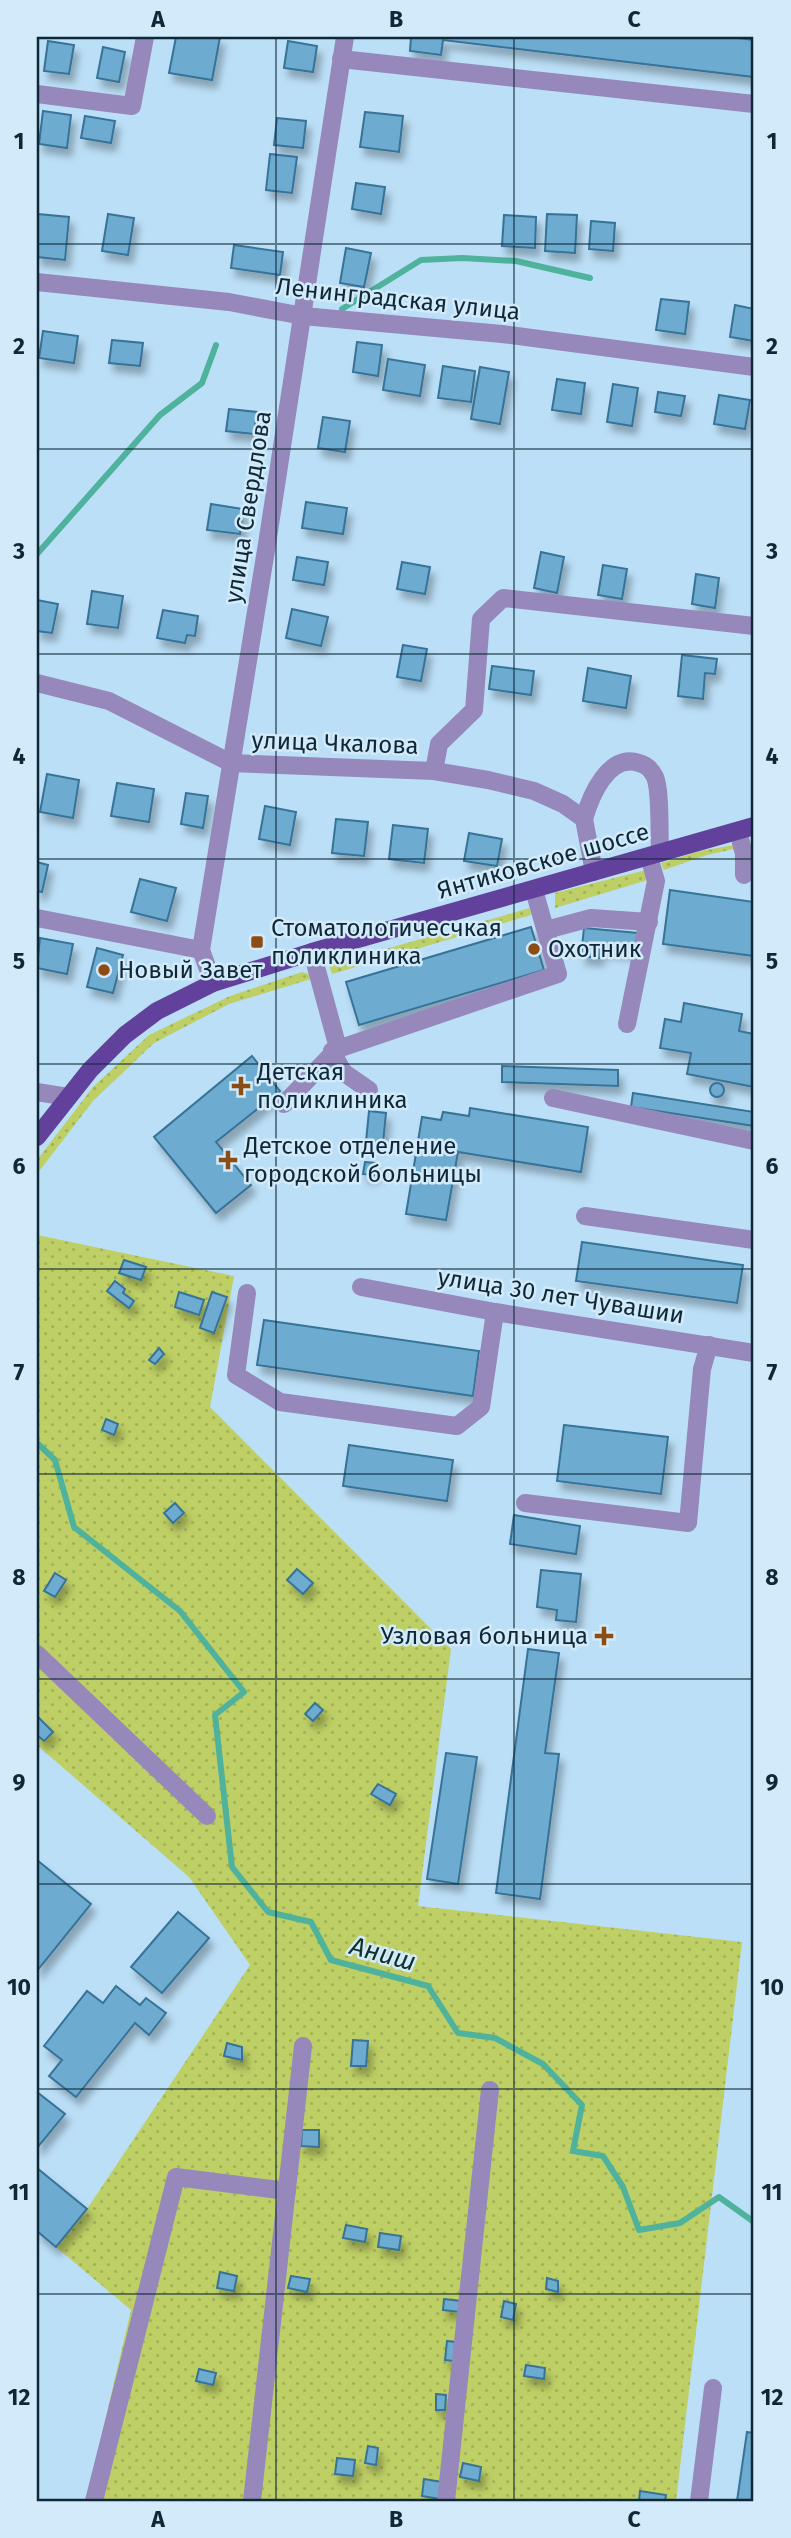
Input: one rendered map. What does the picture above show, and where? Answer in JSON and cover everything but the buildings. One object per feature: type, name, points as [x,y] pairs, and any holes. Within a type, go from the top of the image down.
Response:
[{"type":"main road","name":"Янтиковское шоссе","points":[[37,1137],[90,1070],[125,1035],[157,1011],[213,983],[312,952],[748,828]]},
{"type":"street","points":[[37,94],[132,106],[145,37]]},
{"type":"street","name":"улица Свердлова","points":[[213,983],[201,950],[345,37]]},
{"type":"street","points":[[341,59],[754,104]]},
{"type":"street","name":"Ленинградская улица","points":[[37,282],[229,302],[303,316],[502,334],[754,367]]},
{"type":"street","points":[[434,771],[439,744],[474,709],[481,619],[503,598],[754,626]]},
{"type":"street","name":"улица Чкалова","points":[[37,683],[108,701],[232,763],[434,771],[534,791],[563,804],[583,820]]},
{"type":"street","points":[[594,872],[583,820],[592,793],[605,775],[622,763],[635,761],[649,767],[656,778],[656,881],[627,1024]]},
{"type":"street","points":[[744,875],[748,828]]},
{"type":"street","points":[[332,1051],[558,974],[534,890]]},
{"type":"street","points":[[37,918],[201,950]]},
{"type":"street","points":[[546,930],[591,918],[649,922]]},
{"type":"street","points":[[284,1104],[332,1051],[338,1048],[312,952]]},
{"type":"street","points":[[332,1051],[343,1072],[369,1090]]},
{"type":"street","points":[[37,1092],[68,1097]]},
{"type":"street","points":[[554,1098],[754,1141]]},
{"type":"street","points":[[585,1216],[754,1240]]},
{"type":"street","name":"улица 30 лет Чувашии","points":[[361,1287],[495,1312],[754,1353]]},
{"type":"street","points":[[247,1293],[236,1376],[280,1402],[457,1426],[481,1407],[495,1312]]},
{"type":"street","points":[[525,1503],[688,1523],[702,1368],[709,1345]]},
{"type":"street","points":[[37,1654],[207,1816]]},
{"type":"street","points":[[251,2501],[303,2046]]},
{"type":"street","points":[[446,2501],[489,2090]]},
{"type":"street","points":[[94,2501],[176,2177],[287,2191]]},
{"type":"street","points":[[699,2501],[713,2388]]},
{"type":"green space","points":[[734,845],[734,849],[664,870],[661,863],[700,851]]},
{"type":"green space","points":[[646,870],[651,879],[555,908],[555,893]]},
{"type":"green space","points":[[530,908],[531,915],[332,974],[329,965]]},
{"type":"green space","points":[[302,972],[309,974],[311,979],[229,1004],[154,1043],[93,1101],[37,1174],[37,1160],[93,1087],[149,1035],[230,996]]},
{"type":"green space","points":[[37,1235],[234,1276],[210,1407],[451,1649],[418,1906],[742,1942],[676,2501],[86,2501],[131,2310],[56,2247],[87,2209],[250,1965],[189,1877],[37,1745]]},
{"type":"waterway","points":[[342,309],[421,260],[462,258],[516,261],[590,278]]},
{"type":"waterway","points":[[37,554],[160,415],[202,383],[216,345]]},
{"type":"waterway","name":"Аниш","points":[[37,1443],[55,1460],[74,1527],[180,1611],[244,1692],[215,1715],[232,1867],[268,1912],[311,1922],[331,1960],[428,1986],[458,2033],[495,2038],[543,2064],[582,2105],[573,2151],[603,2156],[623,2187],[639,2230],[680,2223],[719,2197],[754,2222]]},
{"type":"place","name":"Стоматологичесчкая поликлиника","points":[[257,942]]},
{"type":"place","name":"Охотник","points":[[534,949]]},
{"type":"place","name":"Новый Завет","points":[[104,970]]},
{"type":"place","name":"Детская поликлиника","points":[[241,1086]]},
{"type":"place","name":"Детское отделение городской больницы","points":[[228,1160]]},
{"type":"place","name":"Узловая больница","points":[[604,1636]]}]
